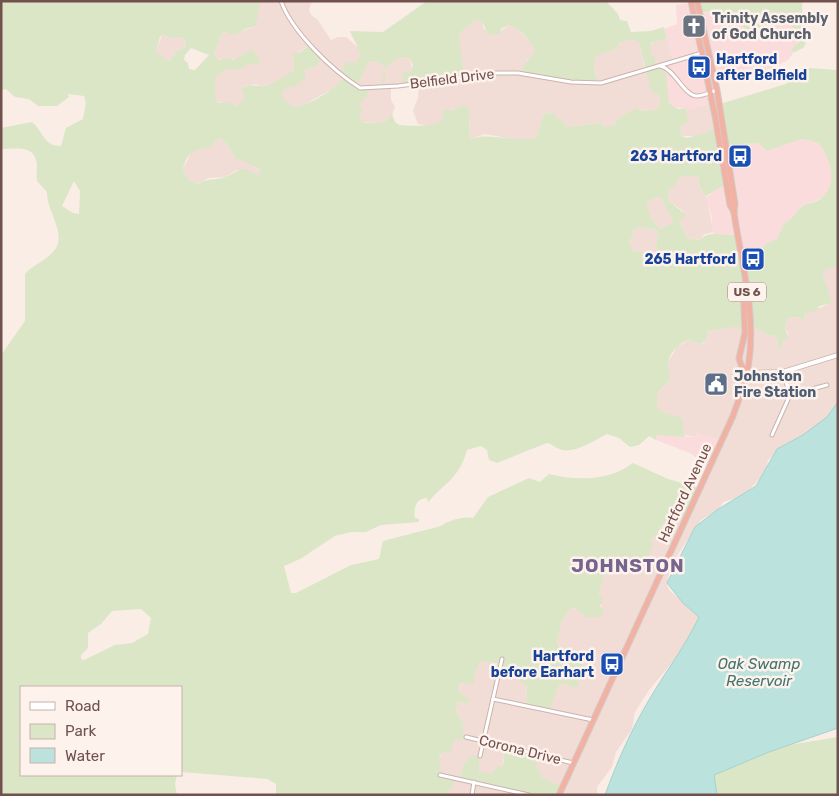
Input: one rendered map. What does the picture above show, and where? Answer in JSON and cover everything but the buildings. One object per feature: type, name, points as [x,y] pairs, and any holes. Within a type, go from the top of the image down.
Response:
[{"type":"highway","name":"Hartford Avenue","points":[[691,1],[710,92],[730,205],[734,213]]},
{"type":"highway","name":"Hartford Avenue","points":[[559,795],[733,416],[747,372],[751,330],[734,213],[735,204],[717,90],[697,1]]},
{"type":"highway","points":[[743,270],[745,333],[739,358],[741,365],[747,372]]},
{"type":"street","name":"Belfield Drive","points":[[281,1],[287,16],[310,45],[360,88],[398,86],[495,73],[601,83],[702,53]]},
{"type":"street","points":[[660,66],[668,69],[690,94],[697,96],[717,90]]},
{"type":"street","points":[[747,372],[783,372],[838,355]]},
{"type":"street","points":[[772,435],[790,395],[783,372]]},
{"type":"street","points":[[790,395],[827,385]]},
{"type":"street","points":[[480,756],[502,659]]},
{"type":"street","points":[[493,699],[594,720]]},
{"type":"street","name":"Corona Drive","points":[[466,737],[574,763]]},
{"type":"street","points":[[440,775],[529,795]]},
{"type":"street","points":[[472,795],[474,782]]},
{"type":"shaded area","points":[[312,1],[309,10],[331,40],[338,37],[346,37],[359,48],[360,56],[355,63],[347,63],[341,72],[346,77],[339,85],[302,106],[296,107],[285,102],[282,94],[284,89],[305,79],[305,70],[316,66],[309,45],[293,57],[294,71],[276,83],[261,86],[255,84],[245,86],[241,90],[244,100],[235,106],[216,101],[214,78],[217,75],[227,69],[241,69],[249,64],[259,65],[259,57],[223,60],[215,58],[214,54],[221,35],[225,32],[239,32],[256,26],[259,2]]},
{"type":"shaded area","points":[[695,2],[698,13],[728,11],[734,15],[743,28],[755,34],[770,22],[780,25],[792,23],[798,43],[792,48],[793,53],[788,60],[765,71],[748,73],[741,70],[711,77],[716,102],[688,109],[673,107],[669,103],[663,64],[673,60],[664,29],[677,24],[676,5]]},
{"type":"shaded area","points":[[477,20],[482,22],[484,29],[496,35],[509,25],[515,27],[533,44],[535,50],[532,57],[527,60],[525,74],[581,82],[596,73],[595,56],[616,49],[619,43],[632,39],[639,43],[645,70],[660,96],[660,106],[654,110],[640,111],[636,109],[617,119],[615,125],[611,127],[605,127],[601,123],[566,127],[556,118],[555,114],[544,113],[536,138],[524,141],[485,134],[470,139],[470,123],[461,107],[450,110],[441,124],[431,126],[418,124],[413,111],[418,98],[419,83],[463,77],[459,36],[467,26]]},
{"type":"shaded area","points":[[162,35],[170,38],[182,37],[186,42],[185,47],[175,52],[169,61],[158,55],[156,51]]},
{"type":"shaded area","points":[[667,39],[673,60],[656,65],[650,52],[650,45]]},
{"type":"shaded area","points":[[399,57],[410,58],[412,68],[403,84],[391,87],[391,100],[395,107],[391,117],[379,123],[362,122],[359,115],[360,87],[356,84],[362,77],[368,63],[374,61],[387,65]]},
{"type":"shaded area","points":[[716,102],[720,128],[700,136],[682,136],[680,126],[688,109]]},
{"type":"shaded area","points":[[221,139],[227,144],[236,159],[247,161],[255,168],[261,169],[258,175],[237,170],[225,177],[208,178],[198,184],[189,180],[183,169],[191,153],[198,147],[212,146],[216,140]]},
{"type":"shaded area","points":[[802,139],[819,143],[827,155],[836,176],[833,188],[820,199],[801,206],[794,219],[784,223],[777,239],[764,245],[759,254],[744,258],[734,236],[717,235],[712,232],[712,218],[706,197],[729,182],[724,145],[758,143],[767,151]]},
{"type":"shaded area","points":[[681,176],[698,176],[700,188],[706,196],[713,229],[711,233],[704,234],[700,240],[687,238],[679,221],[683,218],[683,211],[668,200],[669,189]]},
{"type":"shaded area","points":[[657,197],[661,198],[675,222],[660,229],[651,218],[646,206],[648,201]]},
{"type":"shaded area","points":[[638,227],[658,230],[656,247],[662,254],[661,260],[654,264],[633,252],[629,246],[634,230]]},
{"type":"shaded area","points":[[838,266],[838,412],[793,442],[785,444],[768,460],[764,479],[759,479],[744,496],[723,502],[719,509],[701,520],[678,554],[670,569],[667,585],[670,591],[700,616],[694,636],[649,690],[635,712],[632,729],[616,752],[612,767],[597,787],[597,795],[558,795],[549,783],[541,778],[536,768],[537,764],[504,757],[502,766],[493,774],[482,774],[477,770],[479,766],[468,762],[464,763],[460,779],[529,795],[446,795],[448,789],[439,770],[439,758],[454,740],[463,734],[463,723],[456,711],[457,704],[465,697],[459,692],[458,686],[473,677],[481,661],[515,670],[527,686],[526,704],[559,685],[565,684],[574,687],[580,684],[576,679],[580,667],[557,643],[562,621],[570,609],[575,608],[585,614],[602,609],[599,594],[604,576],[623,568],[629,569],[639,558],[651,562],[649,555],[650,539],[668,520],[675,517],[685,520],[721,440],[697,433],[695,437],[685,435],[681,418],[663,412],[657,407],[658,392],[669,381],[668,362],[677,347],[689,340],[700,344],[703,343],[706,340],[708,331],[737,326],[762,329],[765,334],[776,336],[781,345],[788,334],[785,327],[788,318],[798,317],[802,320],[805,314],[831,303],[823,275],[824,270]]},
{"type":"shaded area","points":[[696,432],[722,440],[708,466],[690,453],[656,440],[657,435],[695,437]]},
{"type":"green space","points":[[1,1],[260,1],[256,26],[245,29],[235,35],[225,32],[221,35],[214,54],[219,60],[228,58],[233,60],[253,49],[256,56],[259,57],[259,65],[249,64],[238,71],[227,69],[215,78],[216,101],[220,103],[229,102],[235,106],[244,100],[241,90],[245,86],[267,85],[294,71],[293,54],[301,52],[309,45],[322,57],[316,66],[305,70],[305,79],[296,86],[284,89],[282,94],[286,102],[296,107],[317,99],[335,86],[345,77],[341,72],[347,62],[355,63],[360,56],[350,31],[383,32],[427,1],[606,1],[618,14],[620,20],[627,21],[631,32],[651,31],[664,27],[667,39],[651,43],[650,52],[654,57],[656,66],[660,66],[666,73],[669,103],[678,109],[688,108],[686,113],[688,122],[680,126],[682,136],[687,138],[720,128],[716,106],[786,84],[807,68],[838,70],[838,266],[825,270],[823,275],[832,303],[819,306],[817,310],[805,314],[803,321],[798,317],[788,318],[785,327],[788,338],[783,341],[782,348],[777,348],[779,344],[776,336],[747,327],[708,331],[706,340],[700,344],[689,340],[678,346],[670,357],[668,365],[669,381],[658,392],[657,407],[663,412],[682,418],[685,437],[657,435],[656,440],[649,436],[639,445],[630,447],[619,438],[607,434],[573,450],[562,450],[547,443],[497,463],[489,460],[487,450],[481,446],[467,450],[460,467],[452,479],[428,502],[427,498],[423,498],[418,502],[414,515],[415,518],[419,519],[419,522],[381,525],[366,532],[351,532],[335,536],[300,559],[284,566],[291,593],[296,593],[351,565],[379,559],[383,541],[441,526],[456,519],[473,518],[488,497],[529,478],[540,482],[549,474],[570,478],[593,478],[614,473],[633,463],[668,479],[699,488],[685,520],[675,518],[667,521],[655,537],[650,539],[653,544],[649,555],[651,562],[639,558],[635,560],[633,568],[623,568],[618,574],[610,572],[604,576],[599,594],[603,599],[600,606],[604,610],[601,617],[586,617],[575,608],[570,609],[562,621],[557,643],[566,654],[583,661],[584,667],[578,670],[576,678],[580,684],[574,688],[565,684],[559,685],[550,709],[526,705],[527,686],[517,679],[513,668],[501,667],[500,664],[481,661],[474,675],[474,684],[462,683],[458,686],[459,692],[470,699],[468,703],[458,702],[456,711],[463,723],[463,734],[466,738],[454,740],[450,753],[444,752],[439,757],[441,772],[455,779],[452,788],[448,790],[446,795],[276,795],[276,784],[267,779],[182,772],[182,686],[20,686],[20,776],[177,776],[175,784],[177,795],[1,795],[1,355],[25,321],[25,274],[53,252],[59,238],[47,192],[37,181],[35,158],[28,150],[18,148],[1,149],[1,128],[32,122],[47,141],[55,146],[61,146],[66,128],[83,119],[86,103],[84,96],[68,94],[69,97],[57,106],[38,106],[29,99],[15,97],[6,89],[1,90]],"holes":[[[477,20],[482,22],[489,35],[500,34],[501,29],[509,25],[517,29],[528,39],[535,51],[524,65],[523,73],[597,83],[594,64],[596,56],[616,49],[619,43],[632,39],[639,43],[651,91],[660,96],[660,106],[654,110],[640,111],[636,108],[617,119],[615,125],[605,127],[601,123],[566,127],[562,120],[556,118],[556,114],[544,113],[536,138],[527,139],[486,137],[470,139],[469,110],[464,105],[452,110],[442,110],[443,120],[435,124],[399,125],[395,122],[392,114],[386,120],[379,123],[362,122],[359,115],[362,111],[359,104],[367,96],[368,88],[356,84],[362,77],[368,63],[377,62],[385,68],[399,57],[410,58],[413,65],[411,71],[403,73],[403,84],[464,77],[459,36],[467,26]],[[163,35],[170,38],[182,37],[186,42],[185,47],[175,52],[169,61],[156,51],[160,37]],[[191,48],[209,55],[195,70],[189,69],[188,63],[184,60],[185,55]],[[221,139],[227,144],[236,159],[261,169],[258,175],[241,169],[225,177],[198,184],[189,180],[183,169],[187,158],[196,150],[211,147],[216,140]],[[802,139],[819,143],[830,165],[831,181],[829,188],[819,200],[801,207],[792,218],[784,223],[777,239],[764,245],[759,254],[743,258],[739,235],[713,234],[700,240],[687,238],[679,221],[686,215],[668,200],[669,189],[675,186],[681,176],[698,176],[700,188],[706,196],[730,182],[724,145],[758,143],[767,151]],[[74,181],[80,191],[79,214],[73,213],[62,206]],[[657,197],[661,198],[674,222],[660,229],[651,216],[647,205],[648,201]],[[638,227],[658,230],[656,247],[661,254],[661,260],[654,264],[647,262],[643,252],[633,252],[629,241],[633,237],[634,230]],[[141,609],[151,618],[148,634],[132,643],[115,645],[84,660],[81,659],[81,655],[88,648],[88,633],[101,624],[112,611]]]},
{"type":"green space","points":[[695,1],[802,1],[803,40],[806,43],[803,48],[793,53],[792,48],[798,43],[792,23],[780,25],[770,22],[755,34],[753,38],[736,18],[726,12],[710,11],[698,13]]},
{"type":"green space","points":[[385,68],[385,86],[383,86],[382,77]]},
{"type":"green space","points":[[838,737],[838,795],[713,795],[710,774],[783,746]]},
{"type":"green space","points":[[504,745],[541,753],[536,768],[541,772],[541,778],[562,786],[558,795],[529,795],[460,779],[464,763],[472,756],[479,756],[479,772],[493,774],[496,767],[502,766],[504,761]]},
{"type":"water","name":"Oak Swamp Reservoir","points":[[838,402],[838,728],[769,752],[714,775],[717,795],[605,795],[619,758],[636,723],[688,639],[699,617],[683,603],[667,583],[695,527],[717,510],[756,486],[777,449],[803,435],[827,417]]},
{"type":"place","name":"Trinity Assembly of God Church","points":[[694,26]]},
{"type":"place","name":"Hartford after Belfield","points":[[699,67]]},
{"type":"place","name":"263 Hartford","points":[[740,156]]},
{"type":"place","name":"265 Hartford","points":[[753,259]]},
{"type":"place","name":"Johnston Fire Station","points":[[716,384]]},
{"type":"place","name":"Hartford before Earhart","points":[[612,664]]},
{"type":"district","name":"JOHNSTON","points":[[628,565]]}]
